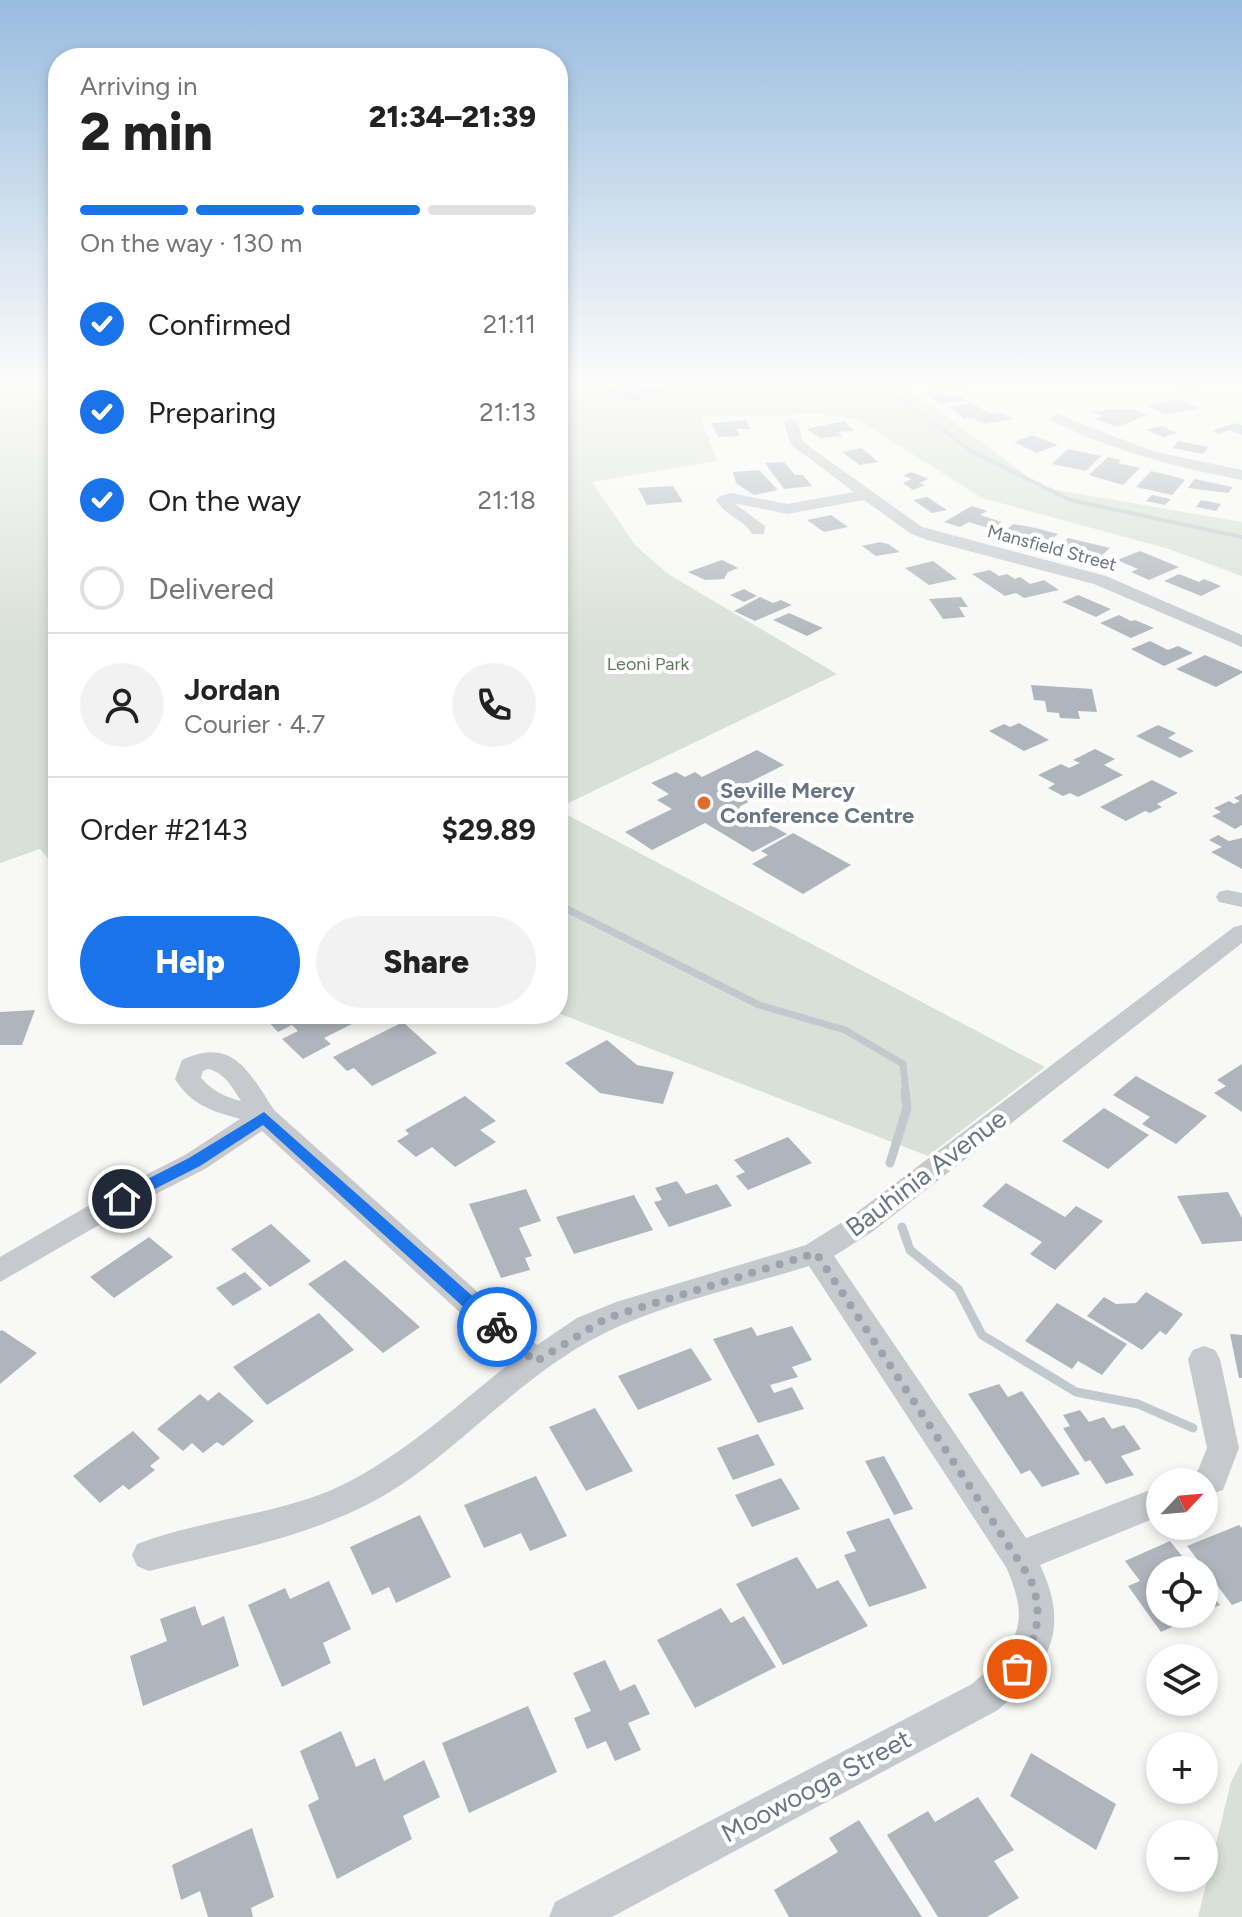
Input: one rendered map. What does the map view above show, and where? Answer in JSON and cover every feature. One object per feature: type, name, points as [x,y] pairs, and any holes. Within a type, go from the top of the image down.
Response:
[{"type":"street","name":"Mansfield Street","points":[[832,469],[916,530],[1100,580],[1242,642]]},
{"type":"street","points":[[1214,469],[1242,475]]},
{"type":"street","points":[[758,531],[757,526],[730,510],[724,500],[731,498],[787,509],[865,495]]},
{"type":"street","name":"Bauhinia Avenue","points":[[149,1555],[276,1525],[352,1496],[398,1469],[535,1362],[607,1318],[816,1253],[862,1224],[1242,932]]},
{"type":"street","points":[[0,1271],[122,1199],[195,1162],[264,1117],[535,1362]]},
{"type":"street","points":[[816,1253],[1019,1557],[1146,1507]]},
{"type":"street","points":[[1204,1359],[1223,1448],[1216,1468]]},
{"type":"street","name":"Moowooga Street","points":[[570,1917],[985,1697],[1017,1669],[1038,1630],[1038,1597],[1019,1557]]},
{"type":"green space","points":[[0,469],[48,469],[48,858],[40,849],[0,863]]},
{"type":"green space","name":"Leoni Park","points":[[568,469],[667,469],[592,482],[635,545],[668,574],[837,674],[568,803]]},
{"type":"green space","name":"Leoni Park","points":[[937,469],[1018,469],[1038,484],[1056,490],[1242,522],[1242,576],[1169,549],[982,498]]},
{"type":"green space","points":[[568,815],[1045,1067],[928,1156],[568,1017]]},
{"type":"green space","points":[[1242,1761],[1242,1917],[1198,1917],[1204,1892],[1218,1892],[1218,1835],[1231,1782]]},
{"type":"building","points":[[770,469],[790,469],[795,475],[803,475],[812,486],[784,489]]},
{"type":"building","points":[[1095,469],[1139,469],[1123,485],[1089,475]]},
{"type":"building","points":[[759,470],[778,490],[754,495],[736,483],[733,472]]},
{"type":"building","points":[[1151,471],[1185,480],[1172,495],[1136,487]]},
{"type":"building","points":[[911,472],[929,479],[919,483],[925,485],[913,490],[903,483],[912,479],[903,476]]},
{"type":"building","points":[[1194,479],[1233,487],[1228,493],[1188,488]]},
{"type":"building","points":[[673,486],[683,502],[647,505],[638,488]]},
{"type":"building","points":[[1152,495],[1171,499],[1165,505],[1146,501]]},
{"type":"building","points":[[927,497],[947,510],[932,513],[913,500]]},
{"type":"building","points":[[1201,500],[1221,504],[1216,511],[1196,507]]},
{"type":"building","points":[[972,506],[987,511],[980,515],[1002,522],[991,529],[969,522],[960,527],[944,522]]},
{"type":"building","points":[[831,515],[848,527],[824,532],[807,520]]},
{"type":"building","points":[[1013,524],[1058,534],[1042,547],[1001,534]]},
{"type":"building","points":[[1068,538],[1110,548],[1100,557],[1071,550],[1068,553],[1055,550]]},
{"type":"building","points":[[880,542],[900,552],[876,556],[862,546]]},
{"type":"building","points":[[1140,551],[1179,567],[1149,580],[1131,572],[1138,569],[1117,560]]},
{"type":"building","points":[[722,560],[738,568],[728,572],[724,579],[705,580],[688,572]]},
{"type":"building","points":[[933,561],[957,579],[929,585],[905,568]]},
{"type":"building","points":[[990,570],[999,576],[1020,577],[1030,584],[1044,580],[1059,590],[1024,598],[1016,593],[1005,596],[972,574]]},
{"type":"building","points":[[1179,574],[1221,586],[1201,596],[1164,581]]},
{"type":"building","points":[[744,589],[757,596],[744,602],[730,595]]},
{"type":"building","points":[[1078,595],[1111,609],[1096,617],[1062,602]]},
{"type":"building","points":[[760,597],[773,603],[781,600],[792,605],[755,621],[734,611]]},
{"type":"building","points":[[961,597],[968,607],[959,607],[965,617],[943,619],[929,599]]},
{"type":"building","points":[[789,613],[823,628],[807,636],[773,620]]},
{"type":"building","points":[[1119,615],[1154,628],[1131,638],[1100,623]]},
{"type":"building","points":[[1150,641],[1168,650],[1178,646],[1193,653],[1164,666],[1131,649]]},
{"type":"building","points":[[1205,655],[1242,673],[1216,687],[1176,669]]},
{"type":"building","points":[[1031,685],[1092,689],[1097,712],[1078,711],[1080,719],[1060,718],[1059,713],[1047,712],[1045,701],[1034,700]]},
{"type":"building","points":[[1019,723],[1049,740],[1024,751],[989,731],[1004,724],[1010,727]]},
{"type":"building","points":[[1158,725],[1176,733],[1168,738],[1194,751],[1180,758],[1136,736]]},
{"type":"building","points":[[1095,749],[1115,759],[1104,765],[1123,775],[1078,797],[1070,793],[1063,796],[1048,788],[1055,784],[1038,775],[1061,764],[1069,768],[1080,763],[1073,760]]},
{"type":"building","name":"Seville Mercy Conference Centre","points":[[757,750],[784,765],[734,790],[752,800],[739,807],[787,834],[753,852],[705,823],[652,850],[625,832],[672,809],[657,800],[669,794],[651,783],[676,772],[685,777],[695,772],[702,777]]},
{"type":"building","points":[[1152,780],[1178,793],[1157,804],[1162,807],[1150,813],[1145,811],[1126,821],[1100,807]]},
{"type":"building","points":[[1242,794],[1242,825],[1235,829],[1212,816],[1221,812],[1214,808],[1229,801],[1234,804],[1240,801],[1234,798]]},
{"type":"building","points":[[793,833],[851,865],[803,894],[752,864],[768,855],[761,851]]},
{"type":"building","points":[[1218,835],[1229,841],[1242,838],[1242,869],[1211,852],[1222,847],[1209,840]]},
{"type":"building","points":[[35,1010],[22,1045],[0,1045],[0,1012]]},
{"type":"building","points":[[271,1024],[352,1024],[324,1038],[331,1044],[303,1059],[282,1039],[298,1031],[292,1025],[278,1032]]},
{"type":"building","points":[[399,1024],[405,1024],[437,1053],[372,1086],[354,1068],[347,1071],[333,1057]]},
{"type":"building","points":[[607,1040],[637,1065],[674,1072],[663,1104],[600,1093],[565,1063]]},
{"type":"building","points":[[1242,1064],[1242,1112],[1214,1093],[1226,1086],[1217,1080]]},
{"type":"building","points":[[1136,1076],[1207,1116],[1176,1144],[1142,1124],[1150,1117],[1113,1095]]},
{"type":"building","points":[[465,1096],[496,1121],[480,1130],[496,1142],[455,1167],[432,1147],[416,1157],[397,1141],[409,1134],[405,1130]]},
{"type":"building","points":[[1104,1108],[1149,1135],[1108,1169],[1062,1141]]},
{"type":"building","points":[[788,1137],[812,1163],[748,1190],[736,1176],[745,1172],[734,1160]]},
{"type":"building","points":[[677,1181],[686,1194],[717,1184],[732,1206],[669,1227],[654,1202],[662,1200],[655,1188]]},
{"type":"building","points":[[1006,1183],[1065,1217],[1076,1206],[1103,1221],[1055,1270],[1030,1254],[1042,1242],[982,1206]]},
{"type":"building","points":[[526,1189],[541,1221],[519,1228],[532,1256],[525,1258],[530,1270],[501,1278],[469,1204]]},
{"type":"building","points":[[1228,1192],[1242,1218],[1242,1241],[1202,1244],[1177,1196]]},
{"type":"building","points":[[634,1195],[653,1230],[574,1254],[556,1217]]},
{"type":"building","points":[[271,1224],[311,1261],[270,1287],[231,1249]]},
{"type":"building","points":[[149,1237],[173,1257],[114,1298],[90,1277]]},
{"type":"building","points":[[345,1260],[420,1327],[383,1353],[308,1284]]},
{"type":"building","points":[[245,1272],[262,1289],[233,1306],[216,1288]]},
{"type":"building","points":[[1146,1292],[1183,1314],[1166,1335],[1160,1331],[1142,1350],[1087,1316],[1104,1297],[1116,1304],[1136,1303]]},
{"type":"building","points":[[1057,1303],[1127,1344],[1102,1375],[1078,1361],[1072,1369],[1025,1341]]},
{"type":"building","points":[[319,1313],[354,1350],[267,1405],[233,1367]]},
{"type":"building","points":[[792,1326],[812,1360],[792,1367],[798,1377],[770,1385],[774,1393],[792,1387],[804,1409],[758,1423],[713,1339],[752,1327],[757,1336]]},
{"type":"building","points":[[0,1331],[37,1353],[0,1384]]},
{"type":"building","points":[[1230,1334],[1242,1335],[1242,1378],[1239,1378]]},
{"type":"building","points":[[691,1348],[712,1380],[638,1410],[618,1376]]},
{"type":"building","points":[[999,1384],[1008,1397],[1022,1391],[1080,1474],[1042,1487],[1030,1470],[1021,1474],[968,1394]]},
{"type":"building","points":[[219,1392],[254,1421],[223,1446],[217,1442],[203,1453],[192,1443],[183,1451],[157,1429],[200,1394],[208,1401]]},
{"type":"building","points":[[595,1408],[633,1471],[586,1491],[549,1427]]},
{"type":"building","points":[[1080,1410],[1089,1422],[1104,1417],[1112,1429],[1124,1425],[1141,1449],[1121,1456],[1134,1475],[1106,1484],[1090,1460],[1085,1462],[1063,1428],[1070,1426],[1063,1415]]},
{"type":"building","points":[[133,1431],[160,1458],[150,1466],[155,1470],[129,1490],[123,1485],[100,1503],[73,1476]]},
{"type":"building","points":[[758,1434],[775,1465],[733,1480],[717,1448]]},
{"type":"building","points":[[884,1456],[913,1509],[894,1515],[865,1461]]},
{"type":"building","points":[[536,1476],[567,1536],[530,1551],[521,1533],[484,1548],[464,1505]]},
{"type":"building","points":[[781,1478],[800,1509],[752,1527],[735,1495]]},
{"type":"building","points":[[420,1515],[451,1577],[396,1603],[389,1587],[372,1595],[350,1547]]},
{"type":"building","points":[[889,1518],[927,1588],[869,1607],[844,1555],[856,1551],[846,1532]]},
{"type":"building","points":[[1239,1525],[1242,1528],[1242,1601],[1232,1605],[1218,1587],[1218,1556],[1195,1556],[1187,1546],[1202,1540],[1218,1540],[1218,1533]]},
{"type":"building","points":[[1170,1541],[1182,1556],[1146,1556],[1146,1611],[1128,1586],[1140,1581],[1125,1561]]},
{"type":"building","points":[[797,1557],[817,1589],[838,1580],[868,1626],[783,1665],[736,1584]]},
{"type":"building","points":[[329,1581],[351,1629],[323,1643],[331,1663],[282,1687],[248,1605],[285,1588],[290,1599]]},
{"type":"building","points":[[195,1606],[202,1626],[224,1616],[239,1666],[143,1706],[130,1656],[167,1641],[160,1619]]},
{"type":"building","points":[[721,1608],[731,1623],[744,1616],[776,1667],[695,1708],[657,1640]]},
{"type":"building","points":[[605,1660],[620,1691],[635,1684],[650,1714],[628,1723],[641,1750],[615,1761],[606,1741],[587,1749],[574,1718],[591,1711],[573,1673]]},
{"type":"building","points":[[528,1706],[557,1772],[469,1813],[442,1743]]},
{"type":"building","points":[[341,1731],[356,1767],[375,1758],[384,1781],[424,1760],[440,1797],[403,1816],[412,1839],[337,1879],[308,1805],[319,1799],[300,1751]]},
{"type":"building","points":[[1031,1753],[1116,1804],[1096,1850],[1010,1796]]},
{"type":"building","points":[[978,1797],[1014,1850],[994,1861],[1019,1898],[987,1917],[938,1917],[887,1835],[928,1811],[935,1822]]},
{"type":"building","points":[[859,1820],[922,1917],[789,1917],[774,1890],[838,1852],[829,1838]]},
{"type":"building","points":[[252,1828],[274,1897],[251,1908],[253,1917],[208,1917],[200,1891],[181,1900],[172,1865]]},
{"type":"waterway","points":[[1008,469],[1070,500],[1242,537]]},
{"type":"waterway","points":[[568,910],[759,1005],[845,1030],[903,1064],[906,1093]]},
{"type":"waterway","points":[[890,1163],[907,1108],[905,1091]]},
{"type":"waterway","points":[[902,1227],[910,1250],[958,1289],[982,1335],[1076,1392],[1138,1404],[1193,1428]]},
{"type":"way so far","points":[[497,1327],[535,1362],[588,1327],[627,1310],[816,1253],[1030,1578],[1038,1597],[1038,1630],[1030,1650],[1017,1669]]},
{"type":"place","name":"Seville Mercy Conference Centre","points":[[704,803]]},
{"type":"route","points":[[122,1199],[195,1162],[264,1117],[497,1327]]}]
